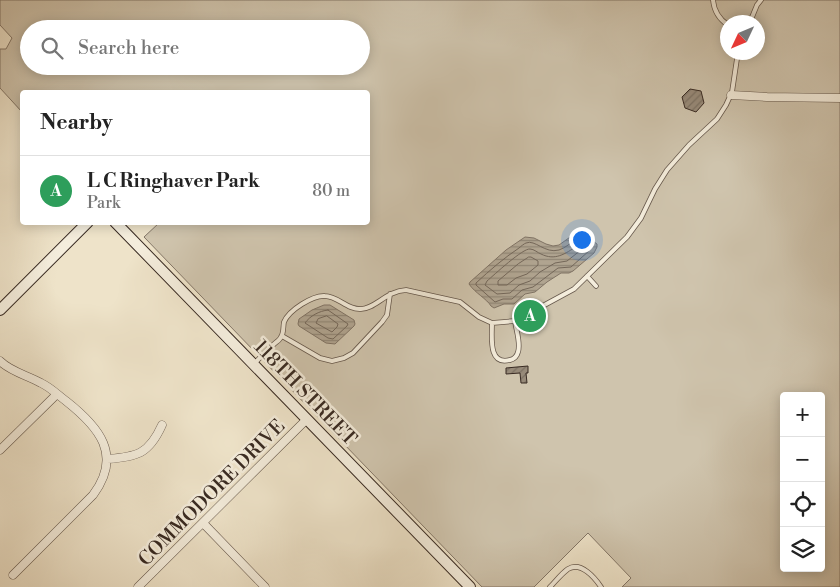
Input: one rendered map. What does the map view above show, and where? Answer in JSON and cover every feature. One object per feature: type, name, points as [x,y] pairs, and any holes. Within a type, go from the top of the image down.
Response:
[{"type":"street","points":[[731,95],[840,98]]},
{"type":"street","points":[[0,310],[85,225]]},
{"type":"street","name":"118TH STREET","points":[[119,225],[470,587]]},
{"type":"street","points":[[0,360],[13,371],[43,384],[77,410],[92,425],[105,448],[107,459],[104,477],[93,495],[13,575]]},
{"type":"street","points":[[0,450],[57,394]]},
{"type":"street","name":"COMMODORE DRIVE","points":[[138,587],[307,419]]},
{"type":"street","points":[[107,459],[126,457],[146,449],[156,438],[162,425]]},
{"type":"street","points":[[203,523],[265,587]]},
{"type":"lane","points":[[713,0],[714,7],[720,18]]},
{"type":"lane","points":[[753,15],[761,0]]},
{"type":"lane","points":[[254,364],[282,336],[287,316],[301,305],[317,297],[328,296],[354,309],[361,310],[390,294],[406,290],[455,300],[492,323],[515,321],[574,289],[634,228],[667,170],[689,145],[715,122],[731,95],[737,60]]},
{"type":"lane","points":[[587,276],[596,286]]},
{"type":"lane","points":[[282,336],[320,358],[332,361],[344,358],[352,353],[382,322],[386,315],[390,294]]},
{"type":"lane","points":[[492,323],[492,349],[498,359],[504,360],[513,359],[519,352],[515,321]]},
{"type":"lane","points":[[550,587],[568,569],[575,567],[588,572],[601,587]]},
{"type":"shaded area","points":[[0,0],[840,0],[840,587],[622,587],[631,578],[588,533],[534,587],[482,587],[144,237],[157,225],[370,225],[370,90],[20,90],[20,110],[0,88],[0,49],[6,49],[12,38],[0,25]]},
{"type":"water","points":[[576,234],[587,237],[597,244],[594,253],[573,271],[561,273],[535,292],[525,294],[514,304],[504,304],[494,308],[469,284],[506,250],[525,237],[534,238],[553,246],[559,245]]},
{"type":"water","points":[[324,305],[330,305],[354,320],[354,326],[335,344],[326,343],[298,324],[299,319],[312,310]]},
{"type":"building","points":[[690,89],[701,91],[704,103],[696,112],[685,108],[682,97]]},
{"type":"building","points":[[528,366],[528,373],[526,373],[527,383],[521,383],[520,373],[506,374],[506,368]]},
{"type":"place","name":"L C Ringhaver Park","points":[[530,316]]}]
